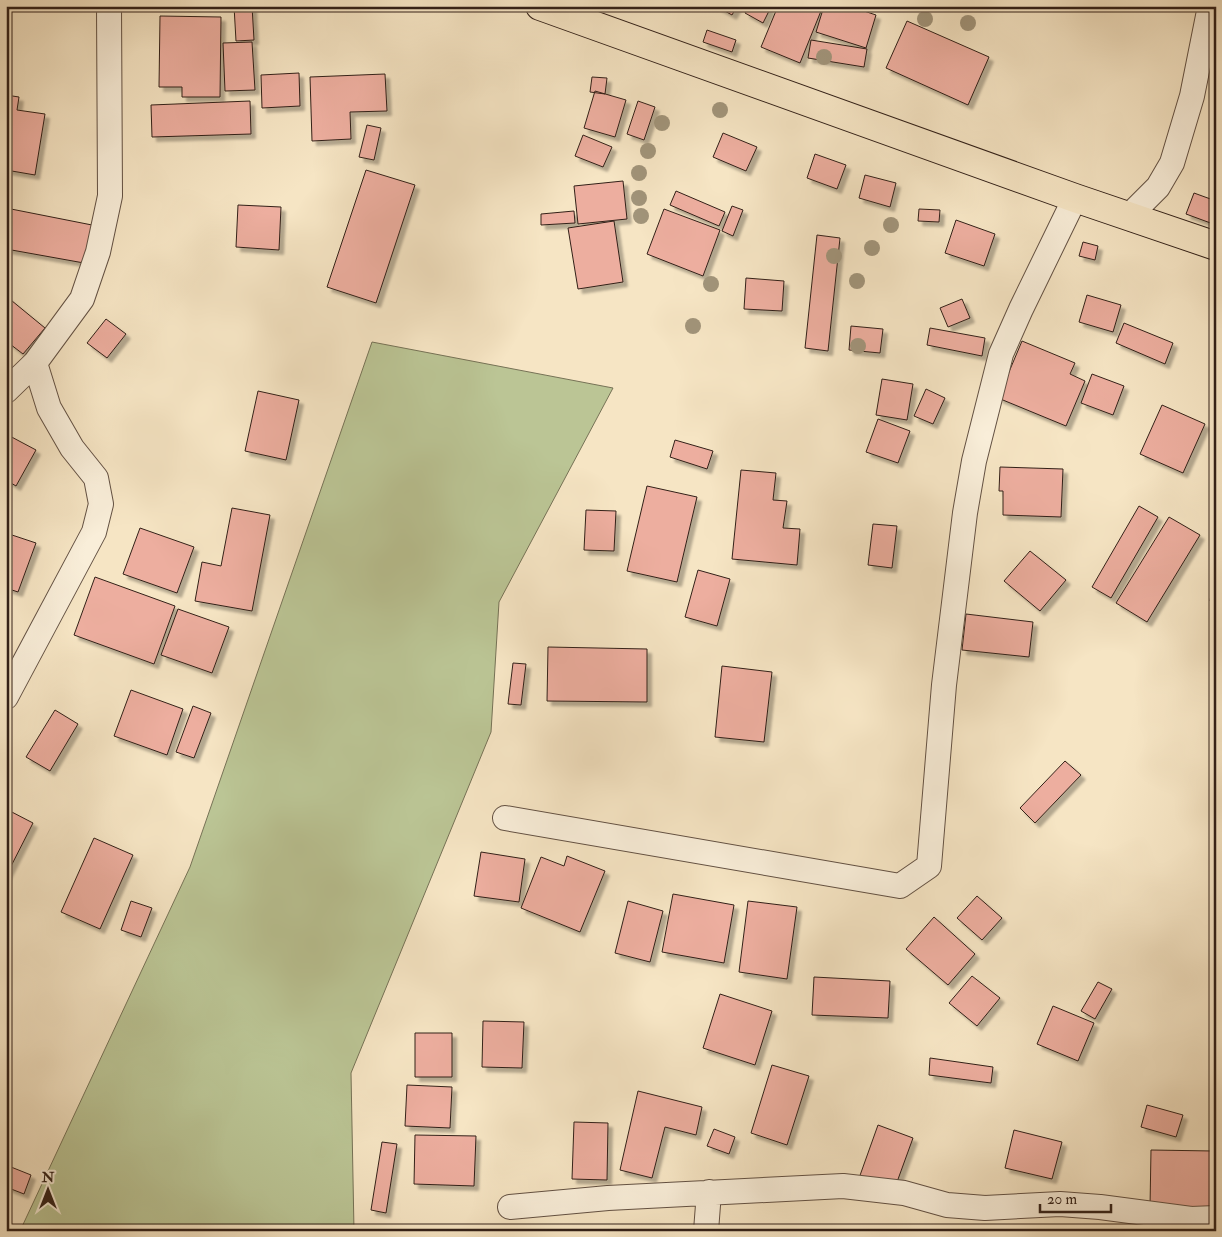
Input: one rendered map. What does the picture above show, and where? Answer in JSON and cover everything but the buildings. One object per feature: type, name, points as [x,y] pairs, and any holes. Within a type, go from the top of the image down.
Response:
[{"type":"main road","points":[[540,6],[1075,198],[1216,246]]},
{"type":"street","points":[[6,391],[35,363],[82,299],[100,243],[110,196],[109,6]]},
{"type":"street","points":[[1129,216],[1158,186],[1172,163],[1192,96],[1210,6]]},
{"type":"street","points":[[505,818],[900,886],[928,866],[944,685],[965,513],[974,461],[1002,354],[1021,309],[1075,198]]},
{"type":"street","points":[[6,697],[94,532],[101,504],[96,478],[72,448],[49,408],[35,363]]},
{"type":"street","points":[[510,1207],[608,1198],[843,1186],[904,1193],[956,1206],[985,1208],[1060,1204],[1100,1207],[1191,1219],[1216,1218]]},
{"type":"street","points":[[706,1231],[709,1192]]},
{"type":"green space","points":[[372,342],[613,388],[499,602],[491,732],[351,1073],[354,1231],[20,1231],[190,867]]}]
